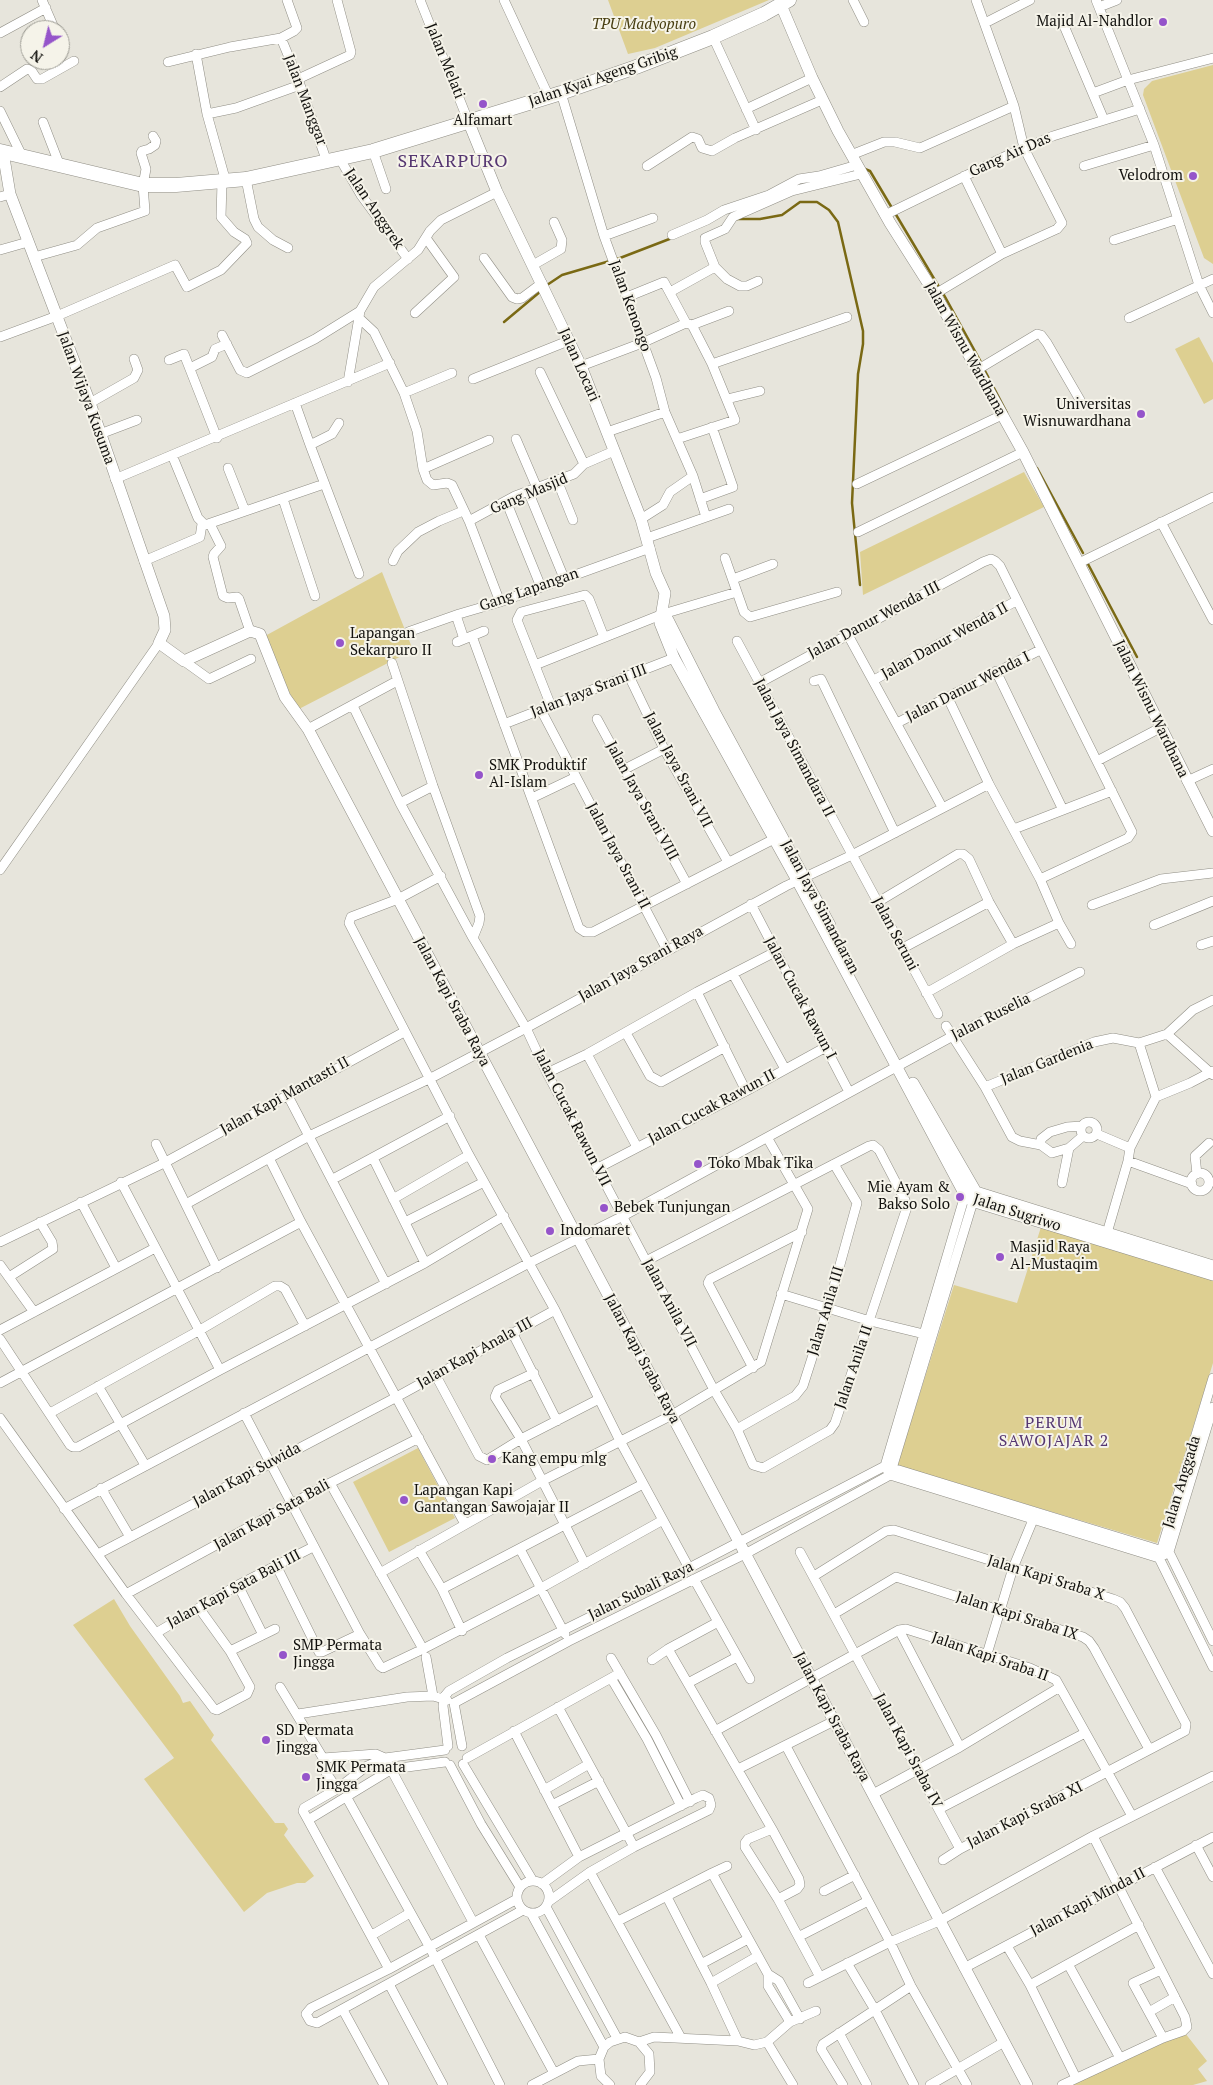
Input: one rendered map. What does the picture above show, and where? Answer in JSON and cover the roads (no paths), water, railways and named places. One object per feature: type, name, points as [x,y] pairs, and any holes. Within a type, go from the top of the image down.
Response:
[{"type":"main road","name":"Jalan Kyai Ageng Gribig","points":[[2,151],[143,185],[158,186],[246,179],[373,151],[555,95],[636,67],[713,37],[785,2]]},
{"type":"street","points":[[168,62],[196,54],[281,38],[294,32],[296,28],[287,0]]},
{"type":"street","points":[[207,114],[236,108],[299,82],[350,55],[351,52],[337,0]]},
{"type":"street","name":"Jalan Melati","points":[[420,0],[469,123]]},
{"type":"street","name":"Jalan Kenongo","points":[[504,0],[555,95],[656,378],[665,412],[692,476],[706,517]]},
{"type":"street","points":[[854,0],[864,22]]},
{"type":"street","points":[[936,294],[1002,254],[1056,229],[1062,224],[1024,148],[1014,106],[976,0]]},
{"type":"street","points":[[985,23],[1030,0]]},
{"type":"street","points":[[1118,0],[1097,3],[1154,145],[1199,285],[1213,312]]},
{"type":"street","name":"Jalan Wisnu Wardhana","points":[[785,2],[812,78],[822,100],[857,167],[891,212],[936,294],[981,367],[1002,415],[1079,563],[1213,831]]},
{"type":"street","points":[[0,34],[44,4],[51,20]]},
{"type":"street","points":[[1062,21],[1104,120]]},
{"type":"street","points":[[713,37],[756,130]]},
{"type":"street","name":"Jalan Manggar","points":[[281,38],[334,161]]},
{"type":"street","points":[[0,336],[57,316],[175,265],[187,287],[221,270],[246,243],[245,239],[234,232],[221,217],[224,182],[207,114],[196,54]]},
{"type":"street","points":[[1093,93],[1128,80],[1213,58]]},
{"type":"street","points":[[0,87],[27,69],[31,70],[37,79],[42,79],[74,61]]},
{"type":"street","points":[[746,109],[812,78]]},
{"type":"street","points":[[647,166],[692,137],[698,139],[702,148],[712,151],[822,100]]},
{"type":"street","points":[[672,235],[707,220],[730,215],[857,167],[884,142],[895,142],[920,148],[1014,106]]},
{"type":"street","name":"Gang Air Das","points":[[891,212],[964,176],[1053,136],[1140,109]]},
{"type":"street","points":[[0,111],[22,156]]},
{"type":"street","points":[[43,122],[60,166]]},
{"type":"street","name":"Jalan Locari","points":[[469,123],[497,192],[581,366],[607,432],[641,519],[656,573],[665,593],[664,619]]},
{"type":"street","points":[[34,257],[77,245],[98,228],[145,211],[143,185],[146,170],[140,153],[142,150],[150,149],[155,145],[156,140],[153,136]]},
{"type":"street","points":[[1084,166],[1154,145]]},
{"type":"street","name":"Jalan Wijaya Kusuma","points":[[2,151],[5,195],[28,242],[90,403],[164,616],[165,630],[159,643]]},
{"type":"street","points":[[373,151],[386,189]]},
{"type":"street","name":"Jalan Anggrek","points":[[334,161],[361,194],[408,259]]},
{"type":"street","points":[[964,176],[1002,254]]},
{"type":"street","points":[[246,179],[254,219],[258,226],[272,240],[288,248]]},
{"type":"street","points":[[758,282],[747,286],[740,286],[727,279],[715,267],[705,242],[706,238],[725,229],[730,215],[798,179],[820,180]]},
{"type":"street","points":[[348,382],[360,314],[366,299],[374,287],[408,259],[430,231],[448,215],[497,192]]},
{"type":"street","points":[[604,236],[653,218]]},
{"type":"street","points":[[1114,240],[1178,219]]},
{"type":"street","points":[[533,265],[561,249],[562,240],[554,222]]},
{"type":"street","name":"Jalan Anggrek","points":[[415,313],[454,277],[426,238]]},
{"type":"street","points":[[0,250],[28,242]]},
{"type":"street","points":[[484,258],[512,297],[522,298],[543,286]]},
{"type":"street","points":[[670,292],[715,267]]},
{"type":"street","points":[[1128,318],[1213,279]]},
{"type":"street","points":[[627,297],[664,282],[712,364],[728,399],[735,420],[677,439]]},
{"type":"street","points":[[581,366],[728,311]]},
{"type":"street","points":[[190,368],[212,357],[215,349],[225,339],[240,370],[248,373],[360,314]]},
{"type":"street","points":[[360,314],[374,332],[404,393],[417,431],[423,469],[429,483],[432,485],[447,483],[452,485],[469,521],[500,602]]},
{"type":"street","points":[[712,364],[847,317]]},
{"type":"street","points":[[981,367],[1036,334],[1041,335],[1047,342],[1080,400]]},
{"type":"street","points":[[473,379],[568,341]]},
{"type":"street","points":[[169,360],[183,353],[217,438]]},
{"type":"street","points":[[90,403],[134,378],[138,370],[134,359]]},
{"type":"street","points":[[115,479],[217,438],[390,363]]},
{"type":"street","points":[[540,372],[584,464]]},
{"type":"street","points":[[404,393],[452,373]]},
{"type":"street","points":[[728,399],[760,391]]},
{"type":"street","points":[[295,403],[359,574]]},
{"type":"street","points":[[607,432],[665,412]]},
{"type":"street","points":[[857,484],[1002,415]]},
{"type":"street","points":[[100,434],[137,420]]},
{"type":"street","points":[[310,445],[332,434],[339,423]]},
{"type":"street","points":[[700,499],[733,487],[712,427]]},
{"type":"street","points":[[516,438],[564,578]]},
{"type":"street","points":[[423,469],[489,440]]},
{"type":"street","name":"Gang Masjid","points":[[469,521],[506,500],[574,474],[584,464],[614,451]]},
{"type":"street","points":[[858,532],[1022,452]]},
{"type":"street","points":[[172,455],[206,524],[220,546],[214,557],[223,596],[228,598],[237,597],[239,599],[255,632],[184,661]]},
{"type":"street","points":[[228,468],[245,511]]},
{"type":"street","points":[[641,519],[663,505],[670,492],[692,476]]},
{"type":"street","points":[[558,480],[573,520]]},
{"type":"street","points":[[144,561],[200,537],[206,524],[324,484]]},
{"type":"street","points":[[1079,563],[1213,497]]},
{"type":"street","points":[[283,499],[315,596]]},
{"type":"street","points":[[506,500],[541,587]]},
{"type":"street","name":"Gang Lapangan","points":[[408,632],[541,587],[729,509]]},
{"type":"street","points":[[393,561],[398,551],[418,532],[439,520],[463,511]]},
{"type":"street","points":[[1162,522],[1213,620]]},
{"type":"street","points":[[725,558],[744,612],[750,617],[837,592]]},
{"type":"street","name":"Jalan Danur Wenda III","points":[[759,682],[983,562],[991,560],[1000,566],[1016,601]]},
{"type":"street","points":[[733,579],[773,564]]},
{"type":"street","points":[[535,665],[604,637],[664,619],[737,592]]},
{"type":"street","points":[[551,706],[517,620],[521,612],[585,595],[589,599],[604,637]]},
{"type":"street","points":[[1016,601],[1131,826],[1132,832],[1128,838],[1040,879]]},
{"type":"street","name":"Jalan Danur Wenda II","points":[[874,680],[1016,601]]},
{"type":"street","points":[[456,615],[464,639],[504,724],[579,928],[585,932],[593,932],[774,839]]},
{"type":"street","name":"Jalan Jaya Simandaran","points":[[664,619],[674,658],[774,839],[801,879]]},
{"type":"street","name":"Jalan Jaya Simandaran","points":[[664,619],[900,1066],[971,1196]]},
{"type":"street","points":[[464,639],[484,631]]},
{"type":"street","name":"Jalan Kapi Sraba Raya","points":[[255,632],[285,697],[308,729],[398,899],[482,1050],[578,1239],[1027,2085]]},
{"type":"street","points":[[848,635],[942,807]]},
{"type":"street","name":"Jalan Jaya Simandara II","points":[[737,641],[852,855]]},
{"type":"street","points":[[0,870],[159,643],[208,679],[251,659]]},
{"type":"street","name":"Jalan Danur Wenda I","points":[[896,723],[1040,650]]},
{"type":"street","name":"Jalan Jaya Srani III","points":[[504,724],[674,658]]},
{"type":"street","points":[[392,663],[433,786],[480,916],[473,938]]},
{"type":"street","points":[[996,671],[1063,810]]},
{"type":"street","name":"Jalan Jaya Srani VII","points":[[629,676],[664,749],[728,862]]},
{"type":"street","points":[[814,681],[821,679],[896,833]]},
{"type":"street","points":[[308,729],[397,681]]},
{"type":"street","points":[[947,696],[989,784],[1040,879],[1071,944]]},
{"type":"street","name":"Jalan Cucak Rawun VII","points":[[353,706],[400,803],[473,938],[526,1028],[547,1073],[623,1216]]},
{"type":"street","name":"Jalan Jaya Srani II","points":[[541,710],[667,950]]},
{"type":"street","name":"Jalan Jaya Srani VIII","points":[[597,719],[688,884]]},
{"type":"street","points":[[1097,761],[1160,728]]},
{"type":"street","points":[[625,769],[664,749]]},
{"type":"street","points":[[1187,781],[1213,768]]},
{"type":"street","points":[[532,798],[576,777]]},
{"type":"street","name":"Jalan Jaya Srani Raya","points":[[186,1204],[309,1136],[430,1078],[526,1028],[751,904],[896,833],[942,807],[989,784]]},
{"type":"street","points":[[400,803],[433,786]]},
{"type":"street","points":[[1014,829],[1112,791]]},
{"type":"street","points":[[878,902],[961,853],[970,859],[989,902],[1013,944]]},
{"type":"street","name":"Jalan Seruni","points":[[852,855],[938,1014]]},
{"type":"street","points":[[1092,905],[1161,879],[1213,873]]},
{"type":"street","points":[[441,876],[398,899],[351,917],[349,923],[469,1156],[555,1310],[620,1441],[689,1568]]},
{"type":"street","points":[[1154,925],[1213,901]]},
{"type":"street","points":[[902,948],[989,902]]},
{"type":"street","name":"Jalan Cucak Rawun I","points":[[751,904],[849,1092]]},
{"type":"street","points":[[926,993],[1013,944],[1060,923]]},
{"type":"street","points":[[1201,945],[1213,941]]},
{"type":"street","points":[[547,1073],[587,1054],[697,992],[775,952]]},
{"type":"street","name":"Jalan Ruselia","points":[[64,1509],[370,1346],[768,1139],[849,1092],[952,1037],[1080,972]]},
{"type":"street","points":[[733,974],[785,1069]]},
{"type":"street","points":[[697,992],[746,1091]]},
{"type":"street","points":[[1104,1236],[1130,1148],[1156,1097],[1212,1073],[1167,1034],[1192,1010],[1213,1000]]},
{"type":"street","points":[[946,1026],[985,1087],[1012,1136],[1020,1141],[1041,1145],[1052,1153],[1069,1148]]},
{"type":"street","name":"Jalan Kapi Mantasti II","points":[[0,1242],[121,1182],[166,1162],[287,1094],[404,1032]]},
{"type":"street","points":[[626,1033],[650,1076],[661,1082],[725,1047]]},
{"type":"street","name":"Jalan Gardenia","points":[[985,1087],[1094,1042],[1113,1038],[1139,1043],[1167,1034]]},
{"type":"street","points":[[1139,1043],[1156,1097]]},
{"type":"street","name":"Jalan Cucak Rawun II","points":[[598,1168],[826,1047]]},
{"type":"street","points":[[587,1054],[637,1146]]},
{"type":"street","points":[[287,1094],[333,1179],[386,1284]]},
{"type":"street","points":[[333,1179],[450,1116]]},
{"type":"street","points":[[1041,1145],[1041,1139],[1050,1132],[1067,1127],[1083,1131],[1088,1138],[1096,1134],[1097,1127],[1092,1122],[1085,1123],[1083,1131],[1069,1148],[1062,1183]]},
{"type":"street","points":[[1096,1134],[1130,1148]]},
{"type":"street","points":[[380,1573],[542,1481],[672,1415],[753,1368],[763,1360],[781,1294],[808,1209],[768,1139]]},
{"type":"street","points":[[1192,1184],[1194,1176],[1197,1174],[1196,1156],[1209,1143]]},
{"type":"street","points":[[156,1144],[217,1268]]},
{"type":"street","name":"Jalan Anila II","points":[[714,1390],[737,1430],[753,1466],[758,1468],[763,1468],[830,1430],[835,1423],[907,1207],[879,1150],[873,1145],[834,1164]]},
{"type":"street","points":[[393,1199],[469,1156]]},
{"type":"street","points":[[269,1158],[465,1524]]},
{"type":"street","points":[[373,1158],[425,1263]]},
{"type":"street","points":[[1128,1160],[1192,1184],[1198,1191],[1210,1191],[1209,1180],[1206,1176],[1197,1174]]},
{"type":"street","points":[[646,1261],[834,1164]]},
{"type":"street","name":"Jalan Anila III","points":[[737,1430],[800,1392],[828,1308],[857,1203],[834,1164]]},
{"type":"street","points":[[121,1182],[176,1290],[200,1330],[220,1370]]},
{"type":"street","points":[[405,1222],[484,1182]]},
{"type":"street","points":[[971,1196],[889,1470],[1163,1554],[1213,1641]]},
{"type":"street","name":"Jalan Sugriwo","points":[[971,1196],[1213,1266]]},
{"type":"street","points":[[81,1202],[116,1268]]},
{"type":"street","points":[[0,1339],[23,1371],[70,1445],[76,1448],[425,1263],[504,1216]]},
{"type":"street","name":"Jalan Anila VII","points":[[623,1216],[714,1390]]},
{"type":"street","points":[[9,1277],[53,1250],[52,1242],[40,1222]]},
{"type":"street","points":[[0,1383],[302,1222]]},
{"type":"street","points":[[753,1368],[708,1283],[710,1279],[802,1232]]},
{"type":"street","name":"Jalan Sugriwo","points":[[1104,1236],[1213,1275]]},
{"type":"street","points":[[0,1330],[155,1248]]},
{"type":"street","points":[[0,1265],[34,1312]]},
{"type":"street","points":[[50,1413],[275,1286],[285,1289],[305,1326]]},
{"type":"street","points":[[781,1294],[928,1335]]},
{"type":"street","name":"Jalan Kapi Anala III","points":[[397,1396],[555,1310]]},
{"type":"street","points":[[512,1332],[557,1421]]},
{"type":"street","points":[[534,1373],[498,1390],[495,1394],[521,1439],[585,1564]]},
{"type":"street","points":[[435,1374],[482,1459],[490,1458],[521,1439],[599,1399]]},
{"type":"street","name":"Jalan Anggada","points":[[1163,1554],[1213,1378]]},
{"type":"street","points":[[98,1386],[145,1465]]},
{"type":"street","name":"Jalan Kapi Suwida","points":[[98,1554],[397,1396]]},
{"type":"street","name":"Jalan Anggada","points":[[1163,1554],[1213,1406]]},
{"type":"street","points":[[244,1413],[360,1634],[382,1668],[424,1653],[663,1520]]},
{"type":"street","points":[[0,1418],[126,1594],[216,1710],[247,1694],[249,1684],[230,1651],[199,1608]]},
{"type":"street","name":"Jalan Kapi Sata Bali","points":[[126,1594],[330,1483],[419,1438]]},
{"type":"street","name":"Jalan Subali Raya","points":[[443,1699],[450,1691],[562,1630],[889,1470]]},
{"type":"street","name":"Jalan Subali Raya","points":[[454,1703],[569,1641],[745,1554],[889,1470]]},
{"type":"street","points":[[330,1483],[424,1653],[433,1696]]},
{"type":"street","points":[[442,1590],[643,1484]]},
{"type":"street","points":[[101,1488],[130,1536]]},
{"type":"street","points":[[987,1654],[1014,1568],[1034,1516]]},
{"type":"street","name":"Jalan Kapi Sraba X","points":[[814,1576],[889,1530],[1120,1602],[1186,1724],[1185,1731],[1108,1773]]},
{"type":"street","name":"Jalan Kapi Sata Bali III","points":[[156,1632],[238,1585],[277,1567],[313,1547]]},
{"type":"street","points":[[520,1549],[569,1641]]},
{"type":"street","points":[[419,1550],[442,1590],[462,1631]]},
{"type":"street","points":[[800,1552],[856,1654]]},
{"type":"street","points":[[1163,1554],[1213,1667]]},
{"type":"street","points":[[277,1567],[319,1652],[360,1634]]},
{"type":"street","name":"Jalan Kapi Sraba IX","points":[[834,1614],[896,1577],[1002,1610],[1089,1641],[1149,1749]]},
{"type":"street","points":[[694,1579],[750,1679]]},
{"type":"street","points":[[238,1585],[263,1635]]},
{"type":"street","points":[[652,1660],[668,1649],[718,1622]]},
{"type":"street","name":"Jalan Kapi Sraba II","points":[[899,1630],[906,1629],[987,1654],[1046,1674],[1056,1680],[1132,1816]]},
{"type":"street","points":[[230,1651],[275,1630]]},
{"type":"street","points":[[715,1731],[899,1630],[960,1747]]},
{"type":"street","points":[[668,1649],[799,1879],[800,1885],[797,1889],[778,1899]]},
{"type":"street","name":"Jalan Kapi Sraba IV","points":[[856,1654],[960,1849]]},
{"type":"street","points":[[688,1683],[737,1657]]},
{"type":"street","points":[[508,1658],[514,1670]]},
{"type":"street","points":[[611,1658],[656,1735],[690,1802]]},
{"type":"street","points":[[308,1820],[392,1769],[448,1764],[456,1767],[514,1731],[620,1673]]},
{"type":"street","points":[[612,1678],[647,1739],[681,1806]]},
{"type":"street","points":[[280,1687],[323,1758],[323,1768],[337,1789]]},
{"type":"street","points":[[873,1794],[960,1747],[1060,1687]]},
{"type":"street","points":[[298,1714],[407,1697],[433,1696],[454,1703],[462,1746],[466,1751],[465,1761],[493,1818],[533,1881],[542,1884],[548,1892],[547,1904],[617,2038]]},
{"type":"street","points":[[443,1699],[446,1748],[444,1756],[481,1824],[520,1887],[517,1899],[388,1969],[310,2008],[306,2014],[310,2021],[317,2023],[479,1935],[527,1912],[542,1911],[547,1904],[590,1872],[634,1847],[709,1810],[711,1805],[710,1798],[704,1795],[580,1857],[542,1884]]},
{"type":"street","points":[[558,1707],[634,1847]]},
{"type":"street","points":[[738,1769],[834,1721]]},
{"type":"street","points":[[514,1731],[580,1857]]},
{"type":"street","points":[[939,1809],[1085,1733]]},
{"type":"street","points":[[647,1739],[656,1735]]},
{"type":"street","points":[[388,1969],[372,1935],[303,1811],[304,1808],[337,1789],[367,1766],[385,1758],[446,1748],[455,1744],[462,1746]]},
{"type":"street","points":[[786,1746],[890,1942],[911,1986],[967,2085]]},
{"type":"street","points":[[323,1758],[376,1754],[385,1758],[473,1922]]},
{"type":"street","points":[[544,1790],[590,1764]]},
{"type":"street","name":"Jalan Kapi Sraba XI","points":[[943,1860],[960,1849],[1108,1773]]},
{"type":"street","points":[[808,1983],[890,1942],[939,1921],[1093,1836],[1213,1776]]},
{"type":"street","points":[[552,1804],[599,1781]]},
{"type":"street","points":[[347,1798],[436,1959],[500,2085]]},
{"type":"street","points":[[481,1824],[493,1818]]},
{"type":"street","points":[[772,1829],[748,1840],[745,1843],[745,1847],[800,1936],[820,1977]]},
{"type":"street","points":[[1062,2085],[1163,2038],[1183,2031],[1187,2026],[1185,2017],[1093,1836]]},
{"type":"street","name":"Jalan Kapi Minda II","points":[[964,1968],[1213,1836]]},
{"type":"street","points":[[1196,1845],[1213,1877]]},
{"type":"street","points":[[618,1921],[727,1866]]},
{"type":"street","points":[[1155,1867],[1213,1974]]},
{"type":"street","points":[[590,1872],[681,2038]]},
{"type":"street","points":[[712,1873],[768,1974],[779,1982],[800,2019]]},
{"type":"street","points":[[824,1891],[855,1875]]},
{"type":"street","points":[[520,1887],[533,1881]]},
{"type":"street","points":[[667,1897],[738,2041]]},
{"type":"street","points":[[517,1899],[527,1912],[604,2047]]},
{"type":"street","points":[[800,1936],[868,1901]]},
{"type":"street","points":[[372,1935],[410,1913]]},
{"type":"street","points":[[1030,1985],[1138,1925]]},
{"type":"street","points":[[479,1935],[554,2073]]},
{"type":"street","points":[[701,1964],[748,1939]]},
{"type":"street","points":[[1006,1946],[1030,1985],[1076,2078]]},
{"type":"street","points":[[711,1983],[758,1956]]},
{"type":"street","points":[[847,1963],[875,2010],[914,2085]]},
{"type":"street","points":[[1068,1964],[1120,2058]]},
{"type":"street","points":[[1161,1970],[1133,1983],[1163,2038]]},
{"type":"street","points":[[768,1974],[768,1986],[790,2022]]},
{"type":"street","points":[[389,1984],[442,2085]]},
{"type":"street","points":[[843,2085],[821,2049],[826,2040],[911,1986]]},
{"type":"street","points":[[1149,2012],[1175,1997]]},
{"type":"street","points":[[343,2010],[384,2085]]},
{"type":"street","points":[[639,2042],[654,2037],[738,2041],[754,2045],[767,2042],[790,2022],[816,2010]]},
{"type":"street","points":[[839,2033],[866,2085]]},
{"type":"street","points":[[610,2085],[602,2076],[599,2059],[604,2047],[617,2038],[625,2037],[639,2042],[649,2054],[650,2072],[640,2085]]},
{"type":"street","points":[[767,2042],[792,2085]]},
{"type":"street","points":[[930,2085],[1004,2042]]},
{"type":"street","points":[[532,2085],[578,2061],[599,2059]]},
{"type":"waterway","points":[[865,169],[870,171],[892,208]]},
{"type":"waterway","points":[[843,174],[857,170]]},
{"type":"waterway","points":[[737,219],[760,219],[782,215],[800,202],[817,202],[829,210],[838,222],[863,331],[863,344],[858,374],[852,503],[860,585]]},
{"type":"waterway","points":[[895,213],[939,287]]},
{"type":"waterway","points":[[547,285],[562,275],[620,258],[672,238]]},
{"type":"waterway","points":[[504,322],[541,291]]},
{"type":"waterway","points":[[944,295],[982,364]]},
{"type":"waterway","points":[[984,369],[1007,413]]},
{"type":"waterway","points":[[1037,468],[1083,553]]},
{"type":"waterway","points":[[1088,564],[1137,657]]},
{"type":"place","name":"Majid Al-Nahdlor","points":[[1163,22]]},
{"type":"place","name":"Alfamart","points":[[483,104]]},
{"type":"place","name":"Velodrom","points":[[1193,176]]},
{"type":"place","name":"Universitas Wisnuwardhana","points":[[1141,414]]},
{"type":"place","name":"Lapangan Sekarpuro II","points":[[340,643]]},
{"type":"place","name":"SMK Produktif Al-Islam","points":[[479,775]]},
{"type":"place","name":"Toko Mbak Tika","points":[[698,1164]]},
{"type":"place","name":"Mie Ayam & Bakso Solo","points":[[960,1197]]},
{"type":"place","name":"Bebek Tunjungan","points":[[604,1208]]},
{"type":"place","name":"Indomaret","points":[[550,1231]]},
{"type":"place","name":"Masjid Raya Al-Mustaqim","points":[[1000,1257]]},
{"type":"place","name":"Kang empu mlg","points":[[492,1459]]},
{"type":"place","name":"Lapangan Kapi Gantangan Sawojajar II","points":[[404,1500]]},
{"type":"place","name":"SMP Permata Jingga","points":[[283,1655]]},
{"type":"place","name":"SD Permata Jingga","points":[[266,1740]]},
{"type":"place","name":"SMK Permata Jingga","points":[[306,1777]]},
{"type":"district","name":"SEKARPURO","points":[[453,162]]},
{"type":"district","name":"PERUM SAWOJAJAR 2","points":[[1054,1432]]},
{"type":"park label","name":"TPU Madyopuro","points":[[644,25]]}]
